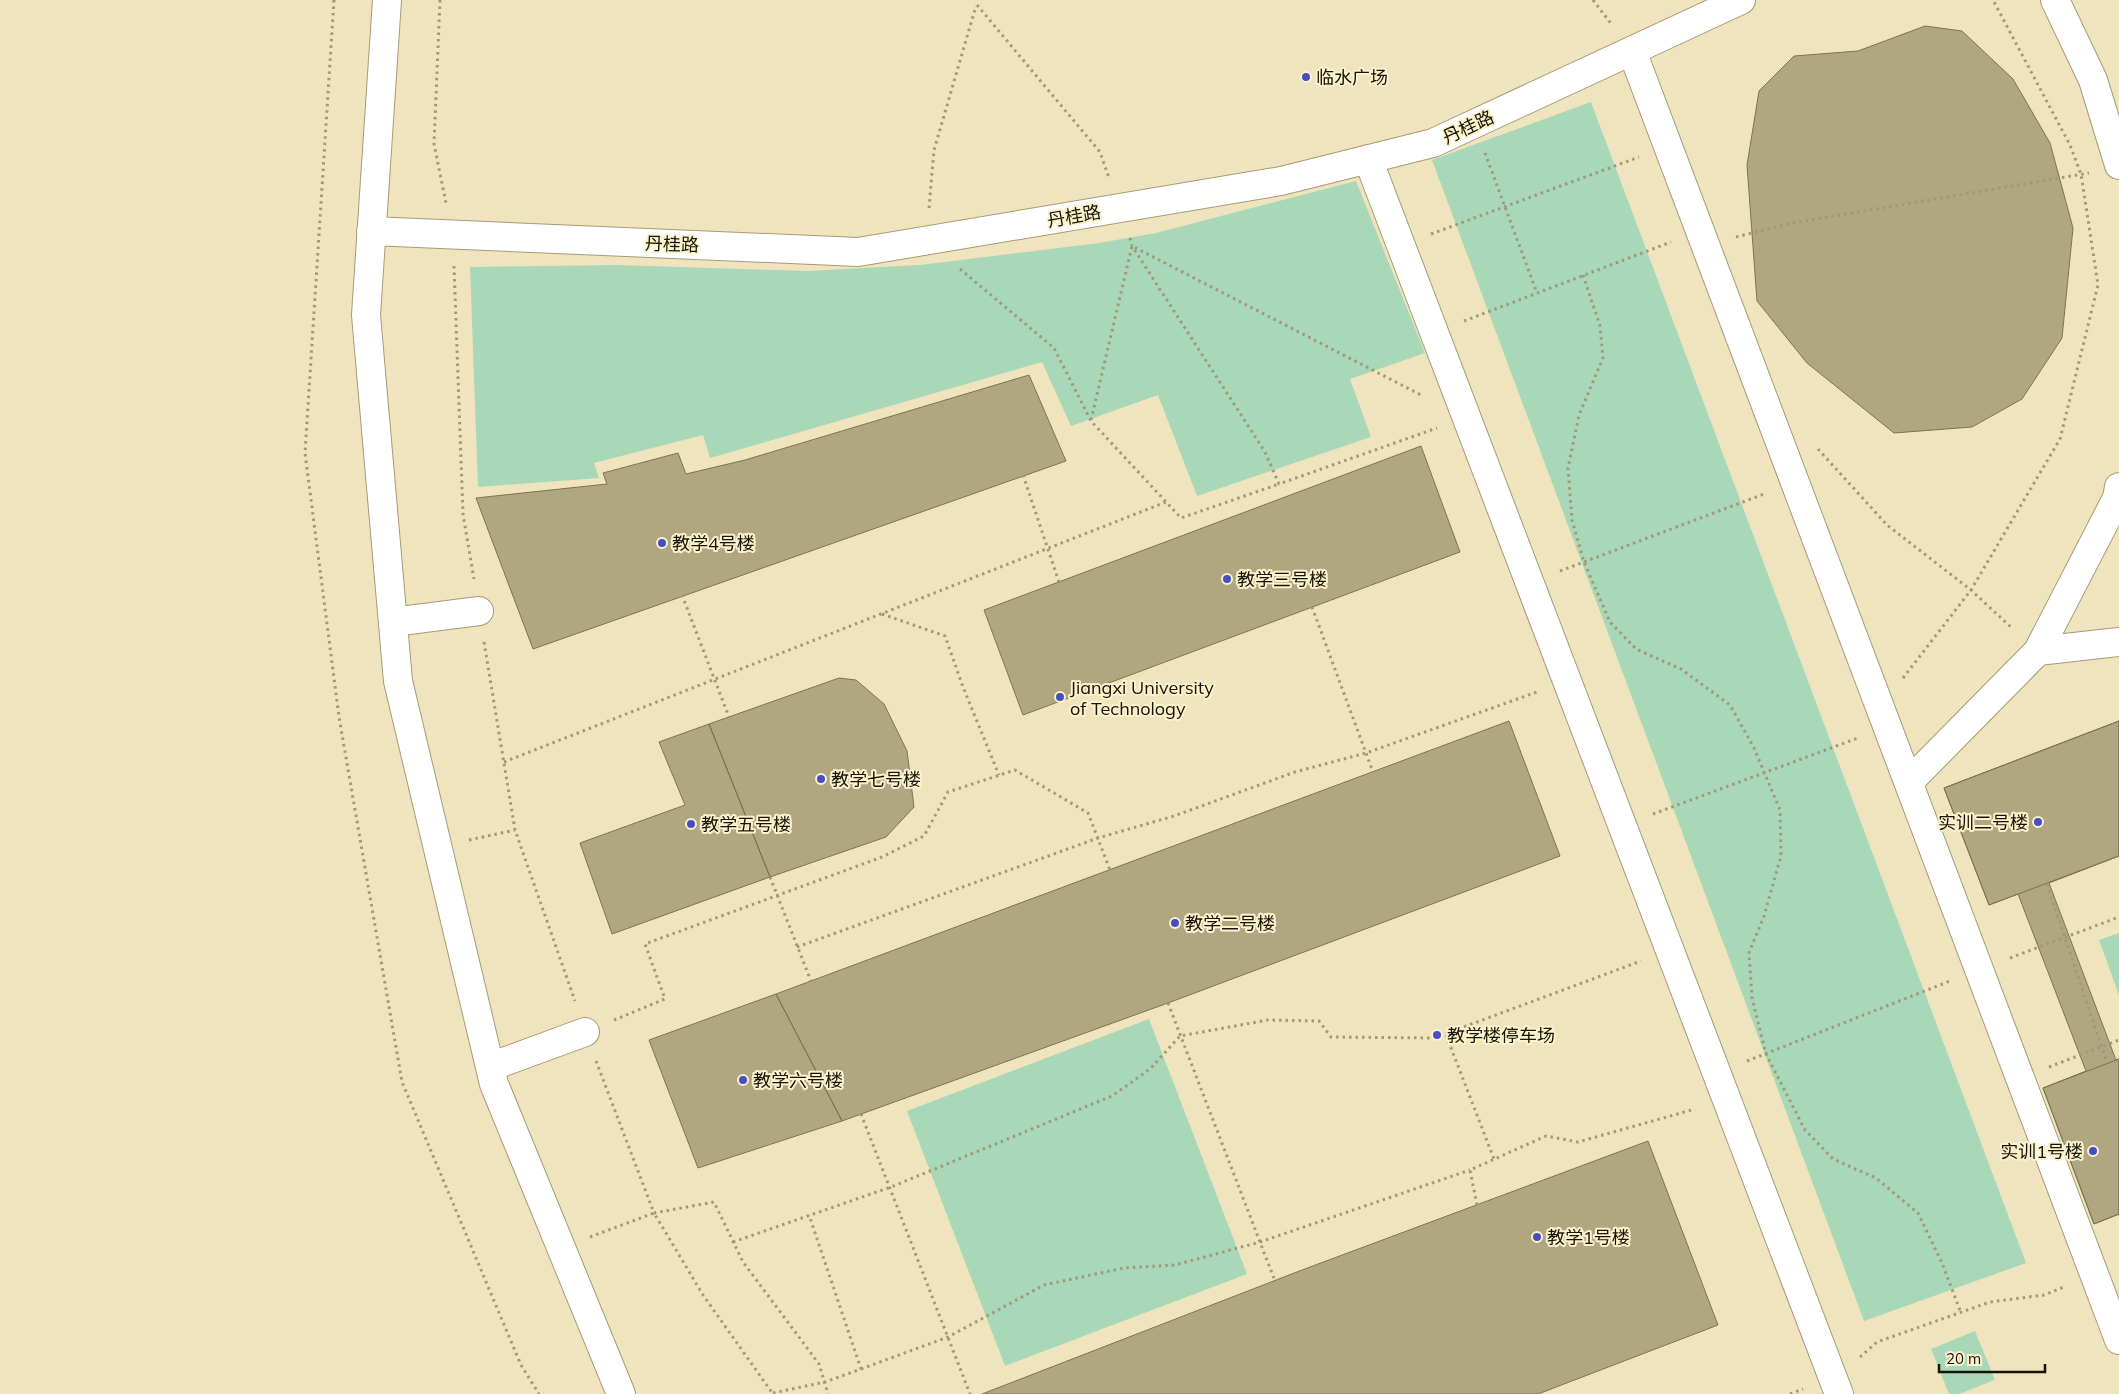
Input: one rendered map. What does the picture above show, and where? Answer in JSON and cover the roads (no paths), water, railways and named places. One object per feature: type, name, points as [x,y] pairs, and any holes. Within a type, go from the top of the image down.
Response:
[{"type":"street","points":[[387,0],[366,315],[398,680],[494,1084],[621,1394]]},
{"type":"street","name":"丹桂路","points":[[371,231],[858,252],[1281,181],[1433,143],[1741,0]]},
{"type":"street","points":[[2057,0],[2093,80],[2119,165]]},
{"type":"street","points":[[1632,51],[2119,1340]]},
{"type":"street","points":[[1368,159],[1465,418],[1836,1386]]},
{"type":"street","points":[[1909,782],[2038,651],[2117,498],[2119,487]]},
{"type":"street","points":[[393,622],[479,611]]},
{"type":"street","points":[[2038,651],[2119,642]]},
{"type":"street","points":[[490,1067],[585,1032]]},
{"type":"place","name":"临水广场","points":[[1306,77]]},
{"type":"place","name":"教学4号楼","points":[[662,543]]},
{"type":"place","name":"教学三号楼","points":[[1227,579]]},
{"type":"place","name":"Jiangxi University of Technology","points":[[1060,697]]},
{"type":"place","name":"教学七号楼","points":[[821,779]]},
{"type":"place","name":"实训二号楼","points":[[2038,822]]},
{"type":"place","name":"教学五号楼","points":[[691,824]]},
{"type":"place","name":"教学二号楼","points":[[1175,923]]},
{"type":"place","name":"教学楼停车场","points":[[1437,1035]]},
{"type":"place","name":"教学六号楼","points":[[743,1080]]},
{"type":"place","name":"实训1号楼","points":[[2093,1151]]},
{"type":"place","name":"教学1号楼","points":[[1537,1237]]}]
